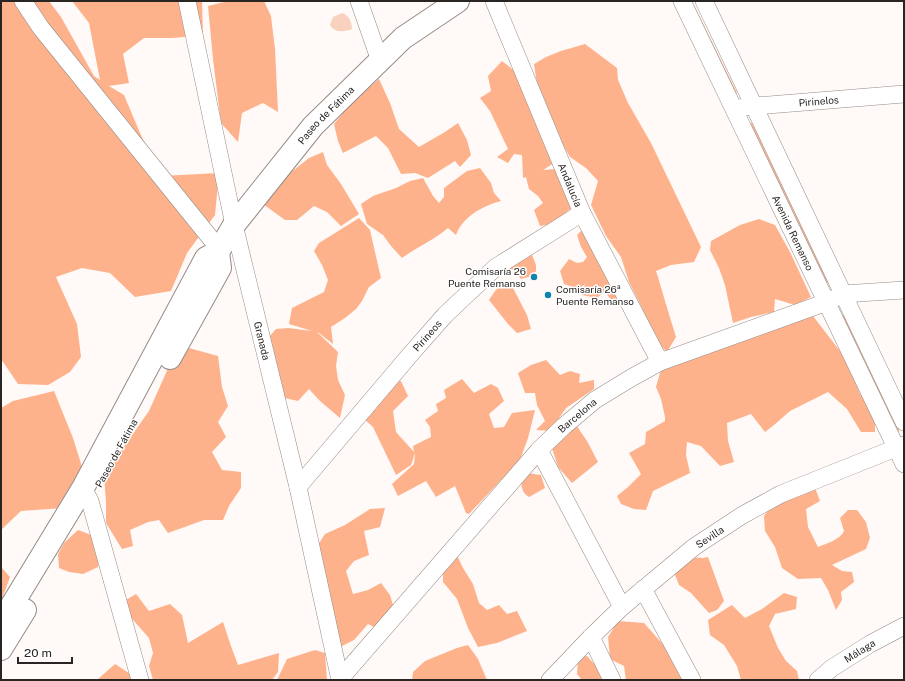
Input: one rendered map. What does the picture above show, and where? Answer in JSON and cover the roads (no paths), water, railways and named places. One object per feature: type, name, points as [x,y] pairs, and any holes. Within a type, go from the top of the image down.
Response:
[{"type":"street","points":[[23,1],[41,28],[219,251]]},
{"type":"street","name":"Granada","points":[[187,1],[234,225],[298,487],[340,680]]},
{"type":"street","points":[[359,1],[380,61]]},
{"type":"street","name":"Paseo de Fátima","points":[[1,650],[86,495],[220,268],[219,251],[234,225],[313,126],[403,38],[458,1]]},
{"type":"street","name":"Andalucía","points":[[494,1],[582,213],[660,362]]},
{"type":"street","name":"Avenida Remanso","points":[[682,1],[827,302],[900,447],[904,464]]},
{"type":"street","name":"Avenida Remanso","points":[[704,1],[904,422]]},
{"type":"street","name":"Pirinelos","points":[[733,108],[904,94]]},
{"type":"street","name":"Pirineos","points":[[298,487],[445,315],[496,267],[582,213]]},
{"type":"street","name":"Barcelona","points":[[340,680],[539,450],[564,426],[595,400],[660,362],[827,302],[843,294],[904,290]]},
{"type":"street","name":"Sevilla","points":[[550,680],[590,637],[622,607],[694,547],[741,516],[782,494],[900,447]]},
{"type":"street","points":[[539,450],[622,607]]},
{"type":"street","points":[[86,495],[140,680]]},
{"type":"street","name":"Paseo de Fátima","points":[[1,622],[86,495]]},
{"type":"street","points":[[643,589],[692,680]]},
{"type":"street","name":"Málaga","points":[[818,680],[838,664],[870,644],[904,626]]},
{"type":"street","points":[[590,637],[612,680]]},
{"type":"place","name":"Comisaría 26 Puente Remanso","points":[[534,277]]},
{"type":"place","name":"Comisaría 26ª Puente Remanso","points":[[548,295]]}]
